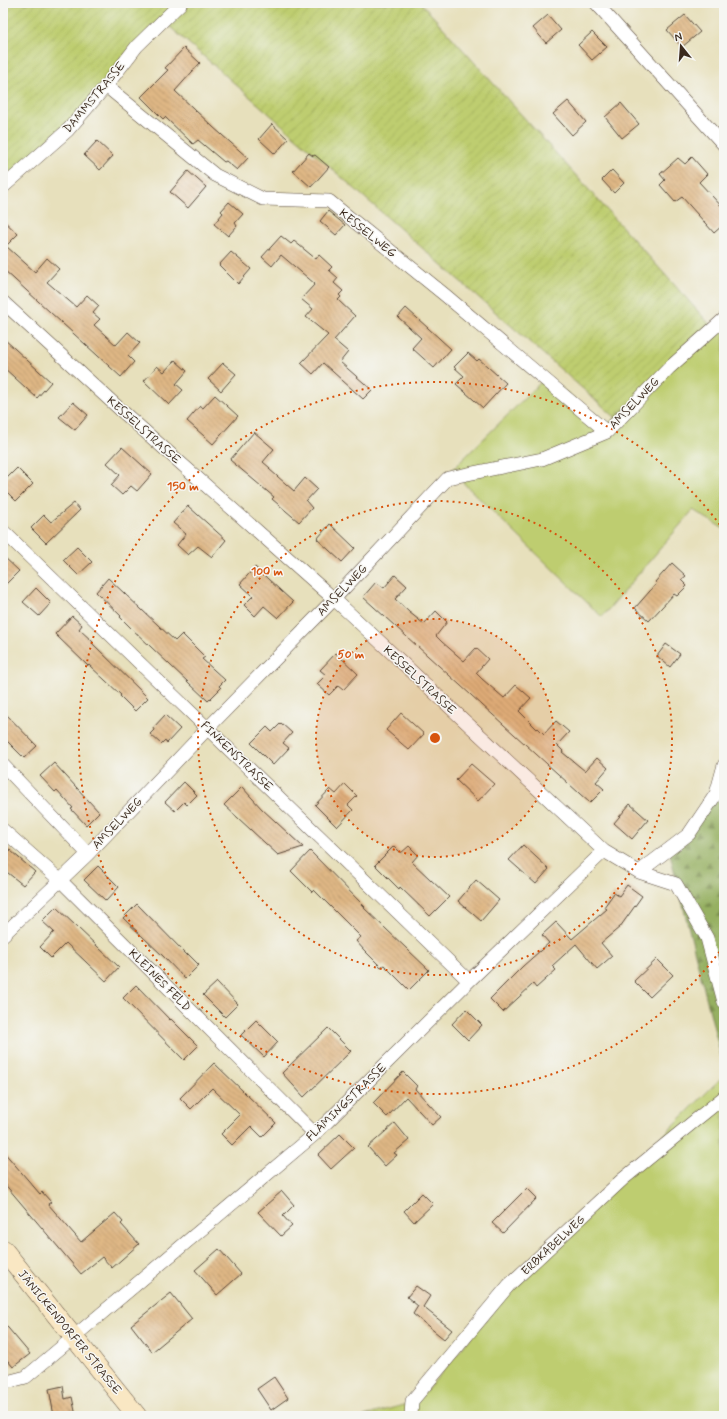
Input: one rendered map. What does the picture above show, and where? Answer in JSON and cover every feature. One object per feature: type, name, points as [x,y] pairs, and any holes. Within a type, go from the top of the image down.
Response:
[{"type":"main road","name":"JÄNICKENDORFER STRASSE","points":[[3,1249],[137,1416]]},
{"type":"street","name":"DAMMSTRASSE","points":[[3,187],[68,130],[106,86],[137,46],[181,3]]},
{"type":"street","points":[[596,3],[724,145]]},
{"type":"street","name":"KESSELWEG","points":[[106,86],[215,175],[264,199],[329,201],[607,432]]},
{"type":"street","name":"KESSELSTRASSE","points":[[3,302],[123,412],[334,600],[604,851]]},
{"type":"street","name":"AMSELWEG","points":[[3,935],[88,854],[208,728],[334,600],[448,478],[542,459],[607,432],[669,368],[724,319]]},
{"type":"street","name":"FINKENSTRASSE","points":[[3,531],[469,981]]},
{"type":"street","points":[[3,765],[88,854]]},
{"type":"street","points":[[639,872],[689,834],[716,794],[724,765]]},
{"type":"street","name":"KLEINES FELD","points":[[3,830],[61,881],[315,1134]]},
{"type":"street","points":[[604,851],[639,872],[676,884],[707,938],[724,1002]]},
{"type":"street","name":"FLÄMINGSTRASSE","points":[[3,1383],[26,1377],[315,1134],[469,981],[604,851]]},
{"type":"street","name":"ERBKABELWEG","points":[[411,1416],[412,1401],[510,1285],[623,1179],[724,1097]]},
{"type":"green space","points":[[3,3],[421,3],[714,329],[615,417],[161,19],[106,86],[3,182]]},
{"type":"green space","points":[[724,321],[724,529],[693,510],[602,617],[451,471],[546,377],[608,424]]},
{"type":"green space","points":[[724,793],[724,800],[719,820],[724,846],[724,1068],[668,846]]},
{"type":"green space","points":[[724,1075],[724,1416],[364,1416],[418,1401],[517,1282]]},
{"type":"building","points":[[548,15],[561,30],[546,43],[533,28]]},
{"type":"building","points":[[685,15],[700,32],[682,47],[667,30]]},
{"type":"building","points":[[592,32],[607,47],[592,60],[578,45]]},
{"type":"building","points":[[184,48],[200,63],[175,91],[248,158],[237,170],[226,161],[224,162],[198,140],[193,144],[165,117],[163,119],[141,97],[168,70],[165,68]]},
{"type":"building","points":[[568,101],[586,122],[572,135],[553,114]]},
{"type":"building","points":[[621,103],[639,124],[622,138],[605,117]]},
{"type":"building","points":[[272,124],[288,139],[275,154],[259,139]]},
{"type":"building","points":[[97,141],[113,156],[100,170],[84,155]]},
{"type":"building","points":[[309,153],[313,156],[315,155],[329,167],[311,187],[293,171]]},
{"type":"building","points":[[692,157],[707,174],[699,182],[724,209],[724,224],[714,233],[682,197],[675,202],[660,185],[665,180],[660,174],[678,158],[685,164]]},
{"type":"building","points":[[612,170],[624,183],[614,193],[602,180]]},
{"type":"building","points":[[188,171],[206,187],[188,208],[170,192]]},
{"type":"building","points":[[229,202],[243,214],[235,223],[237,226],[228,236],[214,224],[223,213],[221,211]]},
{"type":"building","points":[[328,211],[345,225],[336,235],[320,221]]},
{"type":"building","points":[[3,220],[18,234],[6,246],[35,272],[47,258],[59,269],[47,282],[76,307],[87,295],[99,306],[93,313],[100,319],[94,325],[116,345],[128,332],[140,343],[128,356],[134,362],[121,377],[3,269]]},
{"type":"building","points":[[281,236],[291,244],[294,241],[316,259],[319,255],[332,267],[329,270],[338,278],[334,283],[343,291],[339,295],[341,297],[338,300],[355,316],[334,340],[348,352],[340,362],[372,390],[363,399],[323,363],[313,374],[301,363],[328,335],[306,317],[313,309],[301,299],[315,284],[281,255],[272,266],[262,257]]},
{"type":"building","points":[[231,252],[251,269],[238,284],[219,265]]},
{"type":"building","points":[[406,308],[451,349],[434,368],[412,348],[421,338],[398,317]]},
{"type":"building","points":[[3,338],[51,382],[37,398],[3,367]]},
{"type":"building","points":[[468,353],[477,361],[479,359],[506,383],[483,408],[456,384],[464,376],[454,367]]},
{"type":"building","points":[[175,360],[187,371],[176,384],[183,390],[169,405],[144,381],[157,366],[164,372]]},
{"type":"building","points":[[223,363],[236,374],[221,391],[208,379]]},
{"type":"building","points":[[215,395],[238,416],[213,444],[187,421],[200,406],[203,408]]},
{"type":"building","points":[[73,402],[88,415],[75,430],[59,417]]},
{"type":"building","points":[[254,432],[274,449],[263,462],[270,468],[269,469],[294,491],[305,478],[317,489],[306,501],[312,508],[299,522],[272,499],[274,497],[230,460]]},
{"type":"building","points":[[122,447],[152,474],[137,491],[131,486],[122,495],[111,485],[120,475],[107,463]]},
{"type":"building","points":[[17,468],[33,484],[16,501],[3,488],[3,482]]},
{"type":"building","points":[[74,503],[80,510],[46,543],[31,528],[44,515],[51,522]]},
{"type":"building","points":[[188,506],[226,540],[212,557],[198,546],[188,555],[177,545],[186,534],[173,523]]},
{"type":"building","points":[[330,524],[355,548],[342,562],[317,539]]},
{"type":"building","points":[[77,547],[92,562],[78,575],[63,560]]},
{"type":"building","points":[[3,556],[19,571],[3,587]]},
{"type":"building","points":[[672,563],[686,576],[681,580],[687,586],[677,596],[674,594],[649,621],[635,608]]},
{"type":"building","points":[[255,567],[293,602],[278,618],[264,606],[255,616],[244,605],[253,596],[240,584]]},
{"type":"building","points":[[395,575],[407,586],[395,599],[409,612],[424,624],[436,611],[447,622],[436,636],[442,642],[464,661],[476,648],[488,659],[476,673],[482,679],[504,698],[516,685],[531,698],[519,711],[537,729],[538,728],[544,734],[556,721],[569,732],[557,745],[563,751],[562,752],[585,771],[597,758],[608,768],[596,782],[604,789],[590,803],[363,597],[376,582],[384,588]]},
{"type":"building","points":[[108,578],[175,641],[182,634],[205,657],[202,659],[225,680],[219,686],[221,688],[208,701],[131,628],[96,592]]},
{"type":"building","points":[[36,588],[51,603],[39,616],[23,602]]},
{"type":"building","points":[[72,616],[82,625],[79,629],[148,698],[135,711],[120,696],[121,695],[55,634]]},
{"type":"building","points":[[666,644],[680,654],[670,667],[657,656]]},
{"type":"building","points":[[336,653],[358,674],[343,690],[338,686],[329,695],[317,684],[326,675],[320,670]]},
{"type":"building","points":[[3,711],[37,746],[24,758],[3,737]]},
{"type":"building","points":[[401,713],[424,734],[409,750],[386,730]]},
{"type":"building","points":[[165,715],[180,729],[167,743],[165,740],[161,744],[150,734],[154,730],[153,728]]},
{"type":"building","points":[[281,723],[292,733],[283,743],[289,748],[273,765],[251,743],[267,727],[272,732]]},
{"type":"building","points":[[54,763],[99,812],[86,825],[71,809],[73,808],[57,790],[55,792],[40,776]]},
{"type":"building","points":[[471,764],[494,784],[478,801],[456,780]]},
{"type":"building","points":[[184,782],[197,795],[187,805],[184,802],[175,811],[165,802]]},
{"type":"building","points":[[345,784],[357,796],[348,805],[353,810],[337,827],[315,805],[330,789],[336,794]]},
{"type":"building","points":[[242,787],[262,809],[303,847],[278,855],[224,805]]},
{"type":"building","points":[[630,804],[648,820],[632,839],[614,823]]},
{"type":"building","points":[[3,844],[35,872],[23,885],[3,869]]},
{"type":"building","points":[[523,845],[549,869],[536,884],[509,860]]},
{"type":"building","points":[[394,846],[401,853],[409,846],[418,855],[412,862],[449,897],[430,916],[400,887],[399,889],[375,865]]},
{"type":"building","points":[[310,851],[365,907],[364,908],[429,970],[409,990],[384,965],[381,967],[364,950],[356,941],[361,937],[314,890],[312,892],[291,871]]},
{"type":"building","points":[[98,866],[119,887],[106,901],[84,880]]},
{"type":"building","points":[[476,880],[499,900],[481,921],[458,901]]},
{"type":"building","points":[[627,885],[642,896],[620,927],[601,943],[612,956],[597,969],[576,944],[552,966],[556,970],[536,988],[533,984],[503,1012],[490,999],[523,966],[549,943],[542,935],[556,922],[572,939],[607,909],[604,907],[614,893],[619,896]]},
{"type":"building","points":[[137,904],[187,955],[188,954],[199,965],[185,979],[123,918]]},
{"type":"building","points":[[56,907],[119,967],[106,981],[66,943],[51,958],[40,947],[54,932],[42,921]]},
{"type":"building","points":[[657,959],[673,975],[650,997],[634,981]]},
{"type":"building","points":[[217,982],[238,1004],[225,1017],[203,995]]},
{"type":"building","points":[[136,985],[198,1046],[184,1060],[123,998]]},
{"type":"building","points":[[466,1009],[482,1025],[468,1040],[452,1024]]},
{"type":"building","points":[[256,1020],[278,1042],[264,1057],[241,1035]]},
{"type":"building","points":[[328,1028],[351,1051],[304,1097],[282,1073]]},
{"type":"building","points":[[214,1063],[276,1123],[262,1137],[251,1126],[232,1145],[221,1134],[240,1115],[212,1088],[191,1109],[180,1098]]},
{"type":"building","points":[[403,1072],[417,1086],[415,1089],[441,1117],[432,1125],[406,1097],[387,1117],[373,1103]]},
{"type":"building","points":[[395,1123],[409,1140],[394,1153],[397,1155],[385,1166],[368,1147]]},
{"type":"building","points":[[340,1134],[354,1148],[331,1169],[318,1155]]},
{"type":"building","points":[[3,1151],[40,1194],[42,1192],[51,1202],[48,1204],[81,1242],[115,1213],[123,1222],[121,1224],[139,1244],[112,1268],[102,1257],[81,1274],[3,1182]]},
{"type":"building","points":[[527,1188],[537,1198],[503,1233],[492,1223]]},
{"type":"building","points":[[282,1191],[294,1205],[283,1216],[292,1226],[281,1236],[258,1212]]},
{"type":"building","points":[[422,1193],[433,1204],[414,1222],[404,1211]]},
{"type":"building","points":[[219,1249],[241,1274],[217,1295],[195,1270]]},
{"type":"building","points":[[416,1286],[430,1296],[423,1307],[452,1330],[444,1339],[413,1314],[418,1306],[407,1297]]},
{"type":"building","points":[[171,1293],[192,1319],[152,1352],[131,1325]]},
{"type":"building","points":[[3,1322],[30,1354],[13,1367],[3,1355]]},
{"type":"building","points":[[274,1377],[288,1398],[271,1410],[257,1389]]},
{"type":"building","points":[[63,1386],[65,1399],[72,1397],[76,1416],[54,1416],[49,1389]]}]
